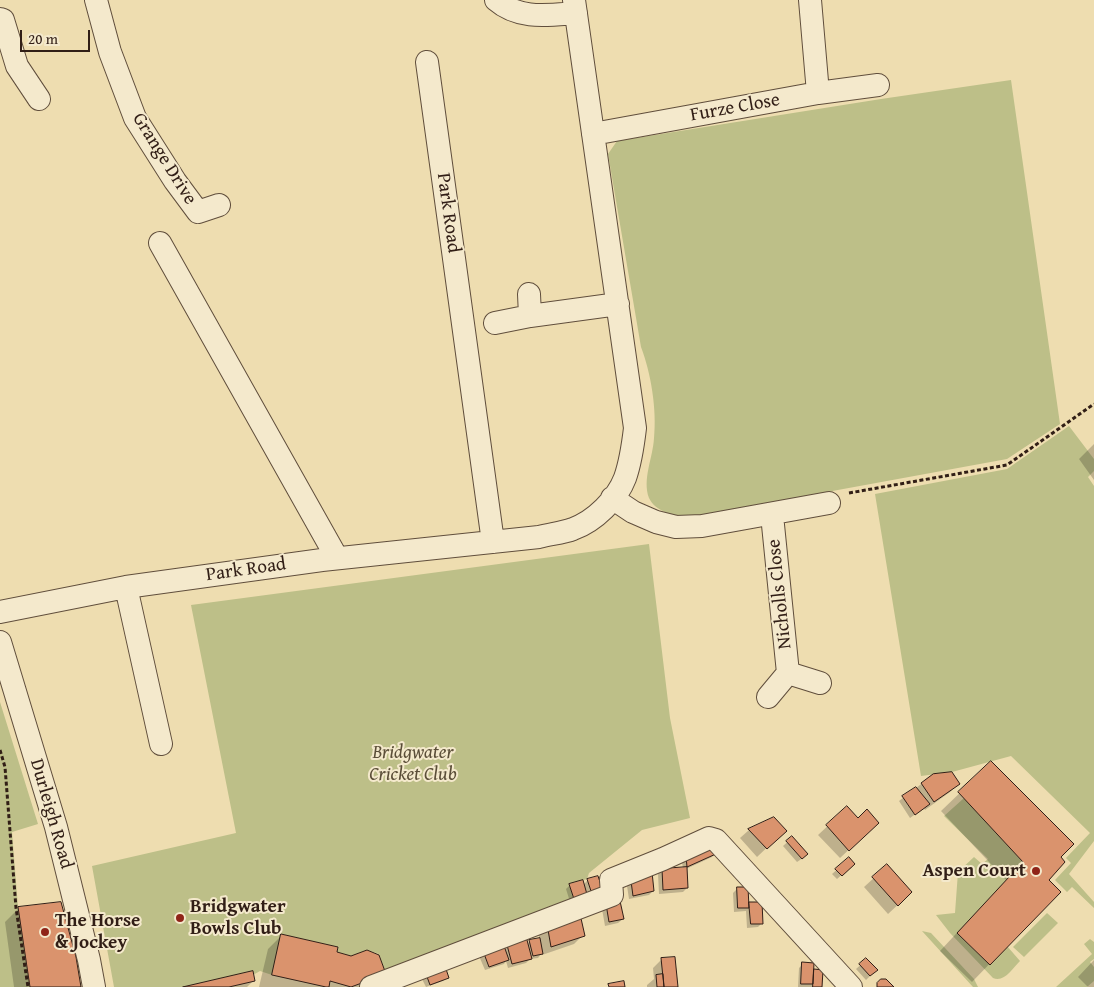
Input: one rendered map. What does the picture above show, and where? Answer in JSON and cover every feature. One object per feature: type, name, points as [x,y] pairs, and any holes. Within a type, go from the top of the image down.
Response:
[{"type":"street","name":"Grange Drive","points":[[96,0],[110,52],[135,118],[175,181],[198,212],[219,205]]},
{"type":"street","points":[[496,0],[521,14],[536,16],[575,7],[635,428],[631,457],[624,479],[612,498]]},
{"type":"street","points":[[810,0],[818,92]]},
{"type":"street","points":[[0,19],[3,20],[17,66],[39,100]]},
{"type":"street","name":"Park Road","points":[[427,62],[493,542]]},
{"type":"street","name":"Furze Close","points":[[593,134],[818,92],[878,85]]},
{"type":"street","points":[[160,243],[337,558]]},
{"type":"street","points":[[495,323],[529,305],[618,304]]},
{"type":"street","name":"Park Road","points":[[0,612],[126,587],[337,558],[539,537],[573,529],[594,518],[612,498]]},
{"type":"street","name":"Nicholls Close","points":[[612,498],[632,512],[656,522],[676,527],[702,526],[829,503]]},
{"type":"street","name":"Nicholls Close","points":[[768,697],[788,673],[772,514]]},
{"type":"street","points":[[126,587],[161,744]]},
{"type":"street","name":"Durleigh Road","points":[[0,642],[56,827],[94,987]]},
{"type":"street","name":"Nicholls Close","points":[[788,673],[820,683]]},
{"type":"street","points":[[371,987],[612,895],[611,880],[709,838],[716,840],[851,987]]},
{"type":"path","points":[[829,503],[838,495],[1007,465],[1094,404]]},
{"type":"path","points":[[0,750],[5,767],[16,908],[28,987]]},
{"type":"green space","points":[[1011,80],[1060,424],[1007,459],[685,518],[664,512],[655,506],[649,498],[647,491],[648,468],[655,427],[652,392],[648,368],[641,347],[608,154],[617,141]]},
{"type":"green space","points":[[1069,426],[1094,459],[1094,471],[1088,477],[1094,486],[1094,841],[1069,874],[1094,902],[1094,908],[1072,887],[1067,892],[1055,880],[1071,863],[1066,858],[1090,833],[1011,756],[952,772],[921,776],[875,494],[1007,469]]},
{"type":"green space","name":"Bridgwater Cricket Club","points":[[649,544],[670,718],[690,818],[642,830],[589,873],[587,879],[569,884],[575,902],[386,974],[379,954],[367,950],[351,956],[337,952],[338,947],[281,934],[272,975],[260,971],[253,975],[183,987],[114,987],[92,866],[236,833],[191,605]]},
{"type":"green space","points":[[0,702],[38,824],[12,832],[18,907],[30,987],[0,987]]},
{"type":"green space","points":[[964,798],[1023,862],[957,933],[990,965],[1007,946],[1020,961],[1005,977],[997,979],[993,978],[950,933],[936,915],[955,913],[958,872],[974,857],[982,864],[988,859],[944,816]]},
{"type":"green space","points":[[1047,913],[1058,923],[1024,957],[1013,947]]},
{"type":"green space","points":[[922,931],[931,933],[974,979],[978,987],[973,987]]},
{"type":"green space","points":[[1090,939],[1094,942],[1094,959],[1090,962],[1094,967],[1094,981],[1087,987],[1056,987],[1092,954],[1084,944]]},
{"type":"building","name":"Aspen Court","points":[[991,761],[1074,844],[1061,857],[1065,862],[1049,880],[1061,892],[990,965],[957,933],[1023,862],[958,792]]},
{"type":"building","points":[[952,772],[960,784],[934,802],[921,783],[933,774]]},
{"type":"building","points":[[916,787],[930,804],[915,815],[902,796]]},
{"type":"building","points":[[847,806],[858,818],[867,809],[879,823],[849,851],[826,825]]},
{"type":"building","points":[[774,817],[787,831],[767,849],[748,829]]},
{"type":"building","points":[[792,836],[808,854],[802,859],[786,841]]},
{"type":"building","points":[[710,844],[718,853],[687,867],[686,856]]},
{"type":"building","points":[[849,857],[855,864],[842,876],[835,869]]},
{"type":"building","points":[[887,864],[912,892],[898,906],[872,877]]},
{"type":"building","points":[[687,867],[688,888],[663,890],[662,869]]},
{"type":"building","points":[[652,872],[654,891],[633,896],[631,881]]},
{"type":"building","points":[[598,876],[602,888],[591,891],[587,879]]},
{"type":"building","points":[[583,880],[588,898],[575,902],[569,884]]},
{"type":"building","points":[[737,887],[748,887],[749,908],[738,908]]},
{"type":"building","points":[[620,901],[624,919],[609,922],[606,904]]},
{"type":"building","name":"The Horse & Jockey","points":[[61,902],[76,957],[81,987],[30,987],[18,907]]},
{"type":"building","points":[[749,902],[762,902],[763,924],[751,924]]},
{"type":"building","points":[[580,914],[585,936],[551,947],[547,924]]},
{"type":"building","points":[[281,934],[338,947],[337,952],[351,956],[367,950],[379,955],[386,974],[351,987],[330,981],[329,987],[326,987],[272,975]]},
{"type":"building","points":[[540,938],[543,954],[533,956],[529,940]]},
{"type":"building","points":[[527,940],[532,959],[512,964],[507,945]]},
{"type":"building","points":[[503,943],[509,960],[489,967],[483,951]]},
{"type":"building","points":[[675,957],[678,987],[664,987],[661,958]]},
{"type":"building","points":[[866,958],[878,970],[870,976],[859,964]]},
{"type":"building","points":[[802,962],[814,963],[813,984],[801,984]]},
{"type":"building","points":[[445,966],[449,978],[430,985],[426,974]]},
{"type":"building","points":[[814,969],[823,970],[822,987],[813,987]]},
{"type":"building","points":[[253,971],[255,981],[229,987],[183,987]]},
{"type":"building","points":[[663,974],[664,987],[657,987],[656,975]]},
{"type":"building","points":[[881,979],[886,979],[894,987],[877,987],[877,983]]},
{"type":"building","points":[[624,981],[625,987],[609,987],[608,984]]},
{"type":"place","name":"Aspen Court","points":[[1036,871]]},
{"type":"place","name":"Bridgwater Bowls Club","points":[[180,918]]},
{"type":"place","name":"The Horse & Jockey","points":[[45,932]]}]
